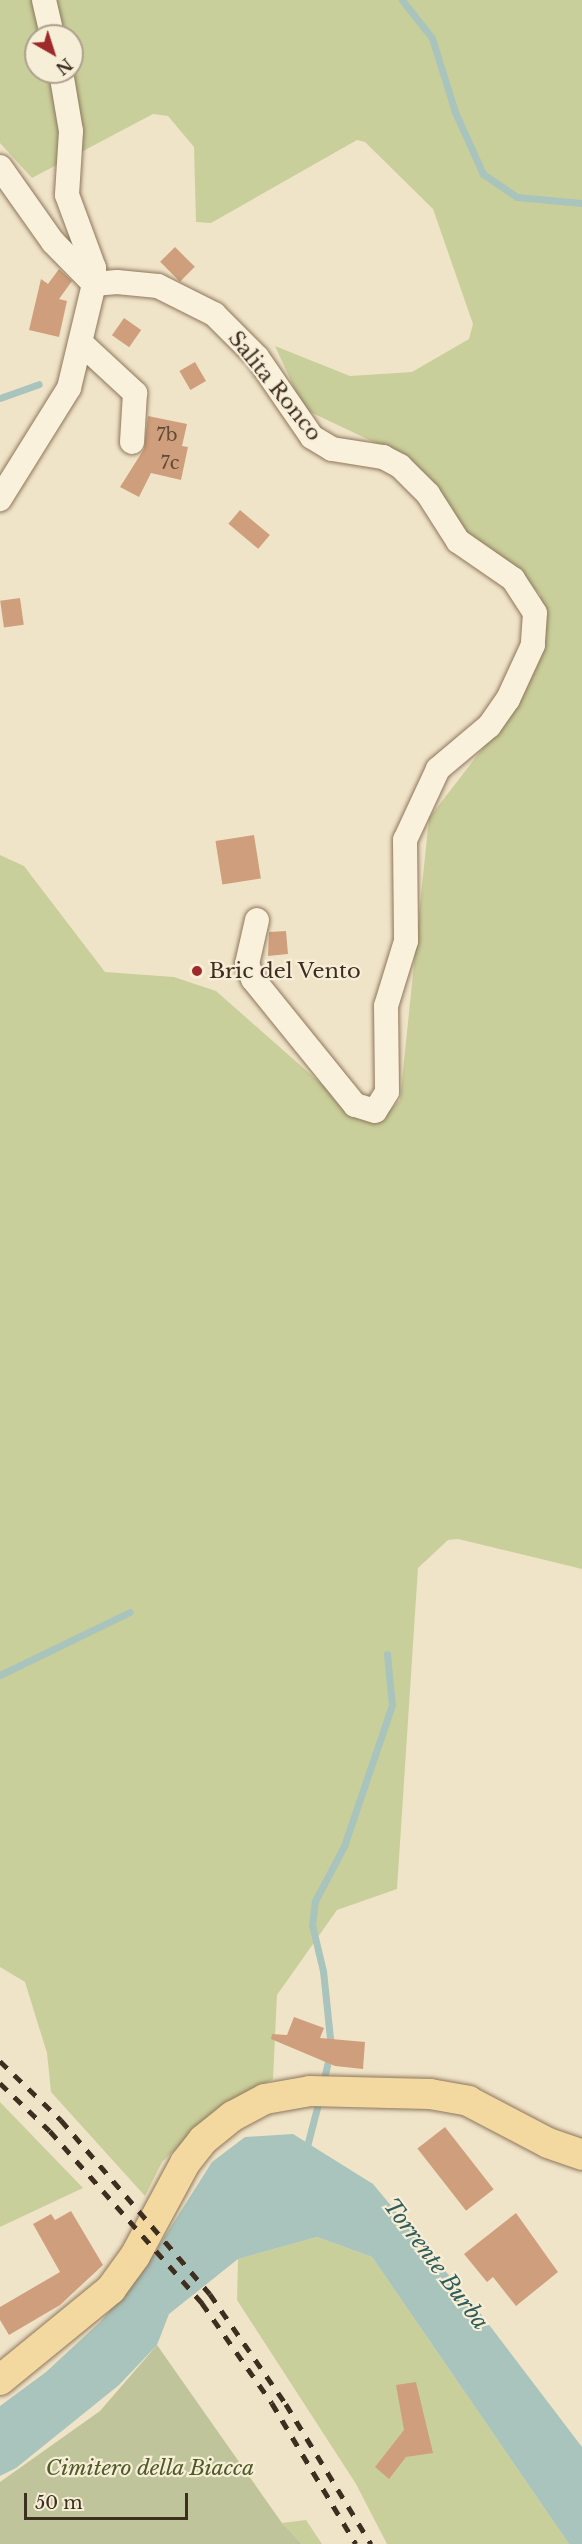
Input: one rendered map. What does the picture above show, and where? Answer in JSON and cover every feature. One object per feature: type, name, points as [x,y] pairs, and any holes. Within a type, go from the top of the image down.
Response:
[{"type":"main road","points":[[0,2380],[111,2289],[135,2256],[185,2163],[203,2140],[232,2116],[265,2099],[310,2091],[430,2094],[468,2101],[548,2143],[582,2155]]},
{"type":"street","points":[[44,0],[49,24]]},
{"type":"street","points":[[0,499],[69,388],[94,284],[94,268],[67,195],[71,131],[63,84]]},
{"type":"street","points":[[0,167],[53,242],[94,284]]},
{"type":"street","name":"Salita Ronco","points":[[94,284],[117,282],[158,286],[214,314],[257,357],[312,437],[332,449],[382,457],[400,466],[428,494],[458,541],[513,579],[535,613],[533,645],[508,699],[489,726],[438,769],[405,840],[407,932],[386,1006],[387,1092],[375,1111],[366,1111],[355,1105],[253,979],[247,964],[257,920]]},
{"type":"street","points":[[81,343],[135,393],[132,442]]},
{"type":"green space","points":[[0,0],[582,0],[582,1569],[458,1539],[448,1540],[418,1568],[397,1889],[337,1910],[277,1995],[273,2079],[219,2107],[162,2162],[145,2196],[51,2092],[47,2053],[25,1982],[0,1967],[0,855],[24,866],[105,972],[174,977],[216,991],[359,1117],[383,1118],[400,1100],[429,818],[523,696],[542,647],[546,621],[540,594],[514,568],[459,532],[405,457],[304,409],[275,346],[350,376],[412,372],[469,339],[473,324],[433,209],[365,142],[357,140],[211,223],[196,222],[194,147],[168,116],[153,114],[32,178],[0,143]]},
{"type":"green space","points":[[0,2102],[83,2188],[0,2227]]},
{"type":"green space","points":[[317,2237],[372,2257],[569,2544],[387,2544],[356,2484],[237,2300],[238,2259]]},
{"type":"green space","name":"Cimitero della Biacca","points":[[157,2345],[282,2523],[302,2544],[0,2544],[0,2482],[100,2411]]},
{"type":"green space","points":[[306,2520],[322,2544],[302,2544],[282,2523]]},
{"type":"water","name":"Torrente Burba","points":[[293,2134],[373,2184],[477,2309],[582,2447],[582,2544],[569,2544],[372,2257],[317,2237],[238,2259],[169,2314],[157,2345],[119,2385],[16,2468],[0,2476],[0,2406],[46,2372],[101,2321],[141,2274],[212,2162],[245,2137]]},
{"type":"building","points":[[175,247],[195,267],[180,282],[160,262]]},
{"type":"building","points":[[59,269],[72,281],[59,299],[67,301],[59,337],[29,330],[41,279],[48,284]]},
{"type":"building","points":[[124,318],[141,330],[129,347],[112,335]]},
{"type":"building","points":[[195,362],[206,381],[190,390],[179,371]]},
{"type":"building","points":[[148,416],[187,424],[182,446],[188,447],[181,480],[151,473],[139,497],[120,487],[144,449]]},
{"type":"building","points":[[240,510],[270,535],[258,549],[228,524]]},
{"type":"building","points":[[20,598],[24,625],[4,628],[0,601]]},
{"type":"building","points":[[254,835],[261,878],[222,885],[215,841]]},
{"type":"building","points":[[286,931],[288,954],[268,956],[269,932]]},
{"type":"building","points":[[294,2017],[324,2028],[320,2038],[365,2042],[363,2069],[335,2066],[271,2039],[272,2034],[287,2035]]},
{"type":"building","points":[[445,2127],[494,2189],[466,2211],[417,2149]]},
{"type":"building","points":[[71,2211],[103,2265],[60,2305],[9,2335],[0,2320],[0,2307],[60,2272],[33,2224],[51,2214],[55,2220]]},
{"type":"building","points":[[516,2213],[558,2272],[516,2306],[493,2277],[487,2282],[464,2254]]},
{"type":"building","points":[[416,2382],[433,2453],[406,2457],[389,2479],[375,2467],[404,2430],[396,2385]]},
{"type":"waterway","points":[[402,0],[432,38],[455,112],[483,174],[517,197],[582,203]]},
{"type":"waterway","points":[[0,398],[39,384]]},
{"type":"waterway","points":[[0,1675],[130,1612]]},
{"type":"waterway","points":[[323,2083],[331,2048],[323,1971],[312,1925],[315,1901],[344,1846],[392,1705],[387,1654]]},
{"type":"waterway","points":[[306,2150],[319,2100]]},
{"type":"railway","points":[[0,2061],[61,2120],[210,2294],[286,2404],[371,2544]]},
{"type":"railway","points":[[0,2083],[50,2131],[202,2303],[272,2403],[356,2544]]},
{"type":"place","name":"Bric del Vento","points":[[197,971]]}]
